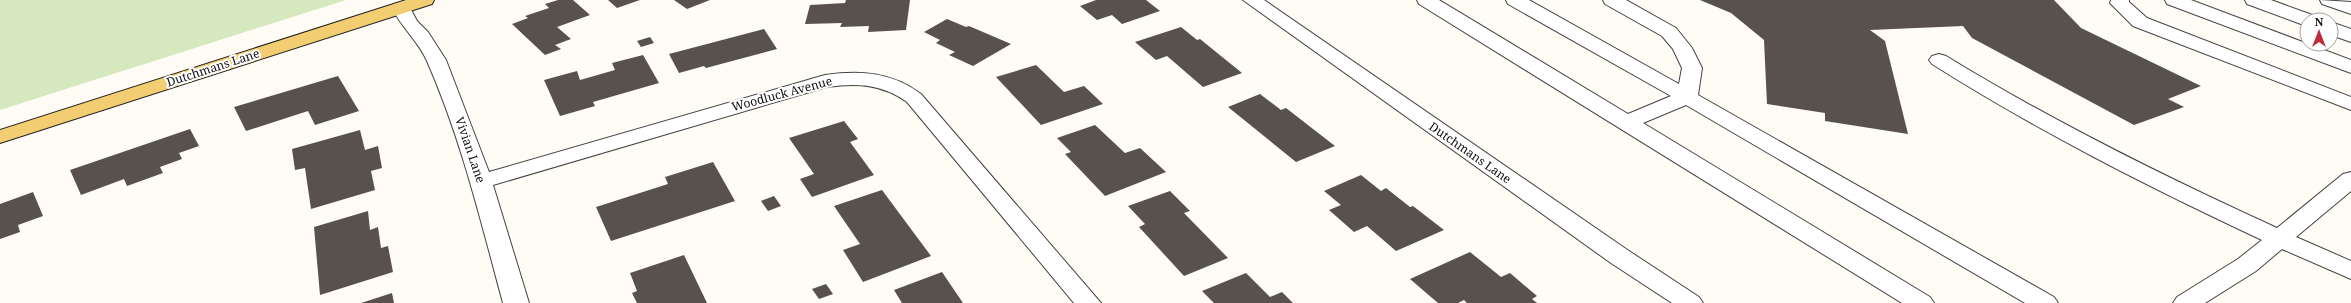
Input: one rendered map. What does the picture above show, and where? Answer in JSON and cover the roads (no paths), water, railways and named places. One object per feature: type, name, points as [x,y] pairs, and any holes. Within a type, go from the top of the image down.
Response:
[{"type":"main road","name":"Dutchmans Lane","points":[[0,137],[425,0]]},
{"type":"street","name":"Dutchmans Lane","points":[[1252,0],[1620,257],[1690,303]]},
{"type":"street","points":[[1426,0],[1625,124],[1921,303]]},
{"type":"street","points":[[1515,0],[1687,97],[2044,303]]},
{"type":"street","points":[[1612,0],[1656,23],[1669,32],[1682,48],[1692,68],[1687,97]]},
{"type":"street","points":[[2120,0],[2119,2],[2140,22],[2351,104]]},
{"type":"street","points":[[2174,0],[2351,66]]},
{"type":"street","points":[[2254,0],[2299,17]]},
{"type":"street","points":[[2329,0],[2351,8]]},
{"type":"street","name":"Vivian Lane","points":[[401,8],[409,24],[421,36],[436,60],[482,180],[516,303]]},
{"type":"street","points":[[2339,31],[2351,36]]},
{"type":"street","points":[[1939,60],[1990,93],[2050,127],[2279,238],[2351,271]]},
{"type":"street","name":"Woodluck Avenue","points":[[482,180],[825,81],[844,78],[868,78],[887,82],[903,88],[914,98],[1088,303]]},
{"type":"street","points":[[1625,124],[1687,97]]},
{"type":"street","points":[[2186,303],[2246,265],[2351,178]]}]
